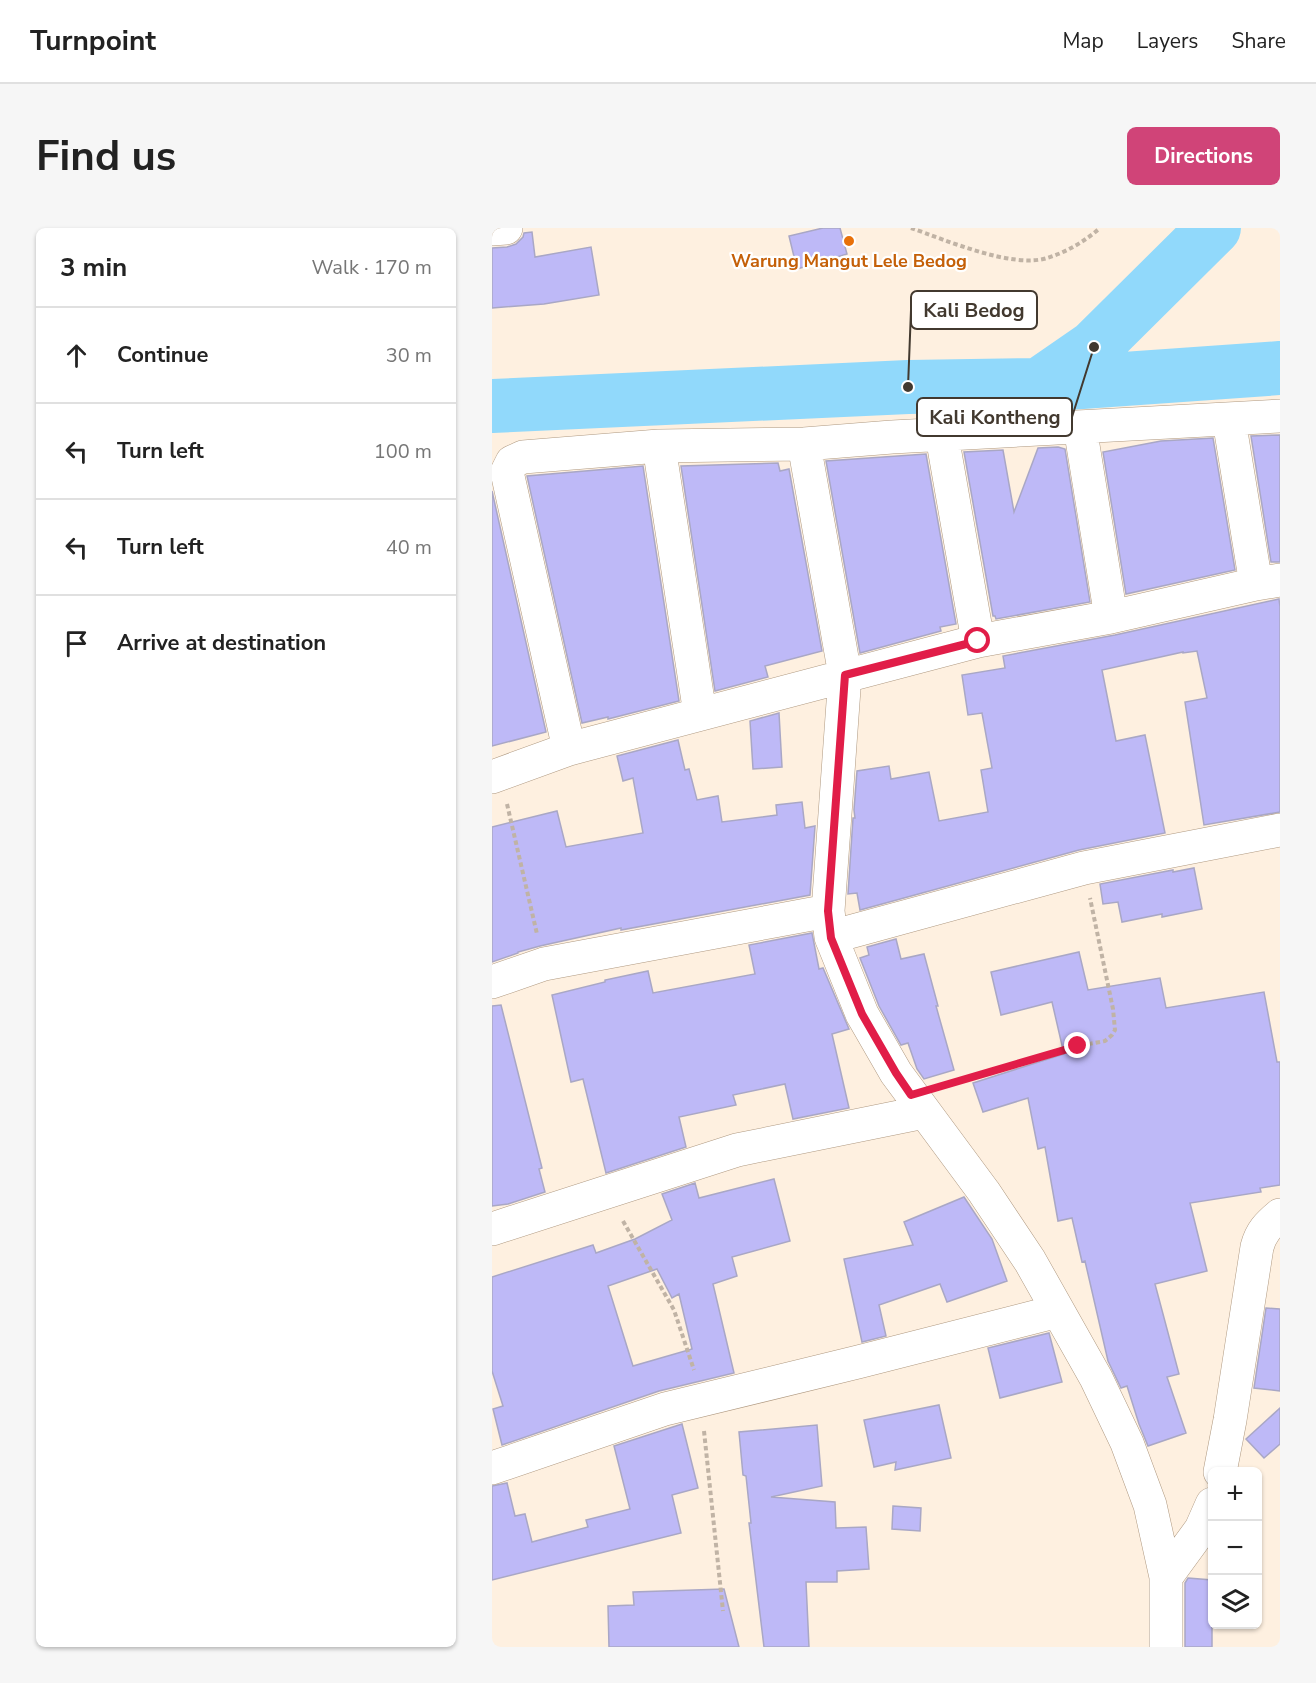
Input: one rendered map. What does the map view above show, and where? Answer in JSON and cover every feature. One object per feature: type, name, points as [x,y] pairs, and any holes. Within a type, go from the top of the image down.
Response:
[{"type":"street","points":[[492,229],[506,228]]},
{"type":"street","points":[[569,749],[507,471],[512,462],[523,457],[659,446],[804,444],[892,437],[1280,416]]},
{"type":"street","points":[[496,775],[569,749],[978,641],[1111,617],[1268,582],[1229,420]]},
{"type":"street","points":[[1080,427],[1111,617]]},
{"type":"street","points":[[942,436],[978,641]]},
{"type":"street","points":[[804,444],[845,675],[830,924],[862,1014],[896,1073],[984,1192],[1030,1261],[1096,1378],[1127,1443],[1150,1505],[1166,1577],[1166,1647]]},
{"type":"street","points":[[659,446],[700,714]]},
{"type":"street","points":[[492,982],[544,964],[830,924],[1084,868],[1280,830]]},
{"type":"street","points":[[492,1229],[737,1150],[917,1103]]},
{"type":"street","points":[[1221,1467],[1257,1247],[1260,1236],[1267,1225],[1280,1215]]},
{"type":"street","points":[[492,1468],[665,1409],[1058,1311]]},
{"type":"street","points":[[1166,1577],[1202,1529],[1208,1514]]},
{"type":"path","points":[[911,228],[996,257],[1023,260],[1045,259],[1063,252],[1091,236],[1100,228]]},
{"type":"path","points":[[496,775],[544,964]]},
{"type":"path","points":[[917,1103],[1078,1046],[1105,1041],[1112,1035],[1115,1030],[1113,1009],[1084,868]]},
{"type":"building","points":[[823,228],[840,228],[847,254],[797,269],[789,236]]},
{"type":"building","points":[[532,232],[535,257],[591,247],[599,295],[544,304],[492,308],[492,248],[516,244],[524,233]]},
{"type":"building","points":[[1280,435],[1280,562],[1271,562],[1251,436]]},
{"type":"building","points":[[1213,438],[1235,570],[1126,594],[1103,452],[1161,441]]},
{"type":"building","points":[[1038,448],[1065,449],[1090,602],[996,619],[993,616],[964,452],[1003,450],[1014,512]]},
{"type":"building","points":[[926,454],[956,624],[940,627],[941,631],[860,653],[826,461]]},
{"type":"building","points":[[778,463],[780,471],[789,469],[822,651],[765,666],[768,677],[715,691],[681,466]]},
{"type":"building","points":[[643,466],[679,701],[608,719],[608,717],[582,723],[527,476]]},
{"type":"building","points":[[492,491],[546,732],[492,746]]},
{"type":"building","points":[[1279,599],[1280,812],[1204,825],[1185,702],[1207,698],[1197,651],[1183,652],[1102,670],[1116,741],[1145,735],[1165,833],[1079,850],[860,910],[857,893],[848,894],[857,771],[889,766],[891,779],[929,772],[939,821],[988,812],[981,770],[992,768],[982,713],[968,715],[962,675],[1005,668],[1003,656],[1115,635]]},
{"type":"building","points":[[779,713],[782,767],[753,769],[750,721]]},
{"type":"building","points":[[678,740],[685,770],[689,769],[697,800],[718,796],[722,822],[777,815],[776,805],[802,802],[805,828],[815,826],[810,895],[621,930],[621,928],[540,946],[492,962],[492,827],[557,811],[566,847],[643,833],[633,778],[623,781],[617,756]]},
{"type":"building","points":[[1194,868],[1202,909],[1122,922],[1118,902],[1103,904],[1100,884]]},
{"type":"building","points":[[812,933],[819,969],[823,968],[849,1029],[832,1034],[849,1108],[793,1119],[785,1084],[733,1095],[736,1105],[679,1117],[686,1147],[606,1173],[583,1079],[571,1082],[552,995],[648,971],[653,993],[755,974],[749,945]]},
{"type":"building","points":[[896,939],[901,959],[924,954],[954,1070],[924,1079],[917,1069],[908,1043],[901,1045],[879,1006],[860,958],[869,955],[867,947]]},
{"type":"building","points":[[1079,952],[1088,990],[1160,978],[1166,1008],[1264,992],[1277,1062],[1280,1062],[1280,1185],[1260,1188],[1261,1192],[1190,1203],[1207,1271],[1155,1284],[1179,1374],[1167,1377],[1186,1433],[1148,1446],[1127,1386],[1121,1388],[1108,1361],[1085,1261],[1082,1262],[1072,1218],[1058,1221],[1045,1147],[1038,1149],[1028,1098],[983,1112],[973,1083],[1064,1054],[1052,1002],[1001,1015],[991,972]]},
{"type":"building","points":[[501,1005],[542,1168],[539,1169],[545,1192],[508,1204],[492,1206],[492,1006]]},
{"type":"building","points":[[774,1179],[790,1241],[732,1257],[737,1276],[713,1284],[734,1373],[659,1391],[502,1445],[493,1409],[503,1406],[492,1371],[492,1277],[593,1245],[596,1253],[635,1239],[672,1220],[662,1194],[695,1183],[699,1198]],"holes":[[[657,1269],[672,1298],[679,1294],[692,1349],[633,1366],[608,1286]]]},
{"type":"building","points":[[964,1197],[992,1239],[1007,1281],[947,1302],[940,1284],[879,1305],[886,1336],[862,1342],[844,1259],[913,1245],[904,1222]]},
{"type":"building","points":[[1266,1308],[1280,1309],[1280,1391],[1254,1388]]},
{"type":"building","points":[[1049,1333],[1062,1382],[1000,1398],[988,1348]]},
{"type":"building","points":[[939,1405],[951,1458],[895,1470],[896,1462],[874,1467],[864,1420]]},
{"type":"building","points":[[1280,1408],[1280,1444],[1264,1458],[1246,1439]]},
{"type":"building","points":[[682,1424],[698,1488],[672,1495],[681,1533],[492,1580],[492,1486],[507,1483],[515,1516],[525,1514],[532,1542],[588,1527],[586,1520],[630,1509],[614,1446]]},
{"type":"building","points":[[817,1425],[822,1486],[771,1497],[835,1502],[836,1528],[866,1527],[869,1569],[837,1571],[837,1582],[806,1582],[809,1647],[764,1647],[749,1523],[751,1523],[746,1476],[743,1475],[739,1432]]},
{"type":"building","points":[[893,1506],[921,1508],[920,1531],[892,1529]]},
{"type":"building","points":[[1188,1578],[1208,1580],[1208,1629],[1212,1629],[1212,1647],[1185,1647],[1185,1583]]},
{"type":"building","points":[[724,1589],[739,1647],[609,1647],[608,1606],[634,1605],[633,1592]]},
{"type":"waterway","points":[[1039,385],[1094,347],[1214,228]]},
{"type":"waterway","points":[[492,406],[908,387],[1039,385],[1280,368]]},
{"type":"place","name":"Warung Mangut Lele Bedog","points":[[849,241]]},
{"type":"place","name":"Kali Kontheng","points":[[1094,347]]},
{"type":"place","name":"Kali Bedog","points":[[908,387]]},
{"type":"route","points":[[978,641],[845,675],[828,911],[831,938],[862,1014],[911,1095],[1078,1046]]}]
